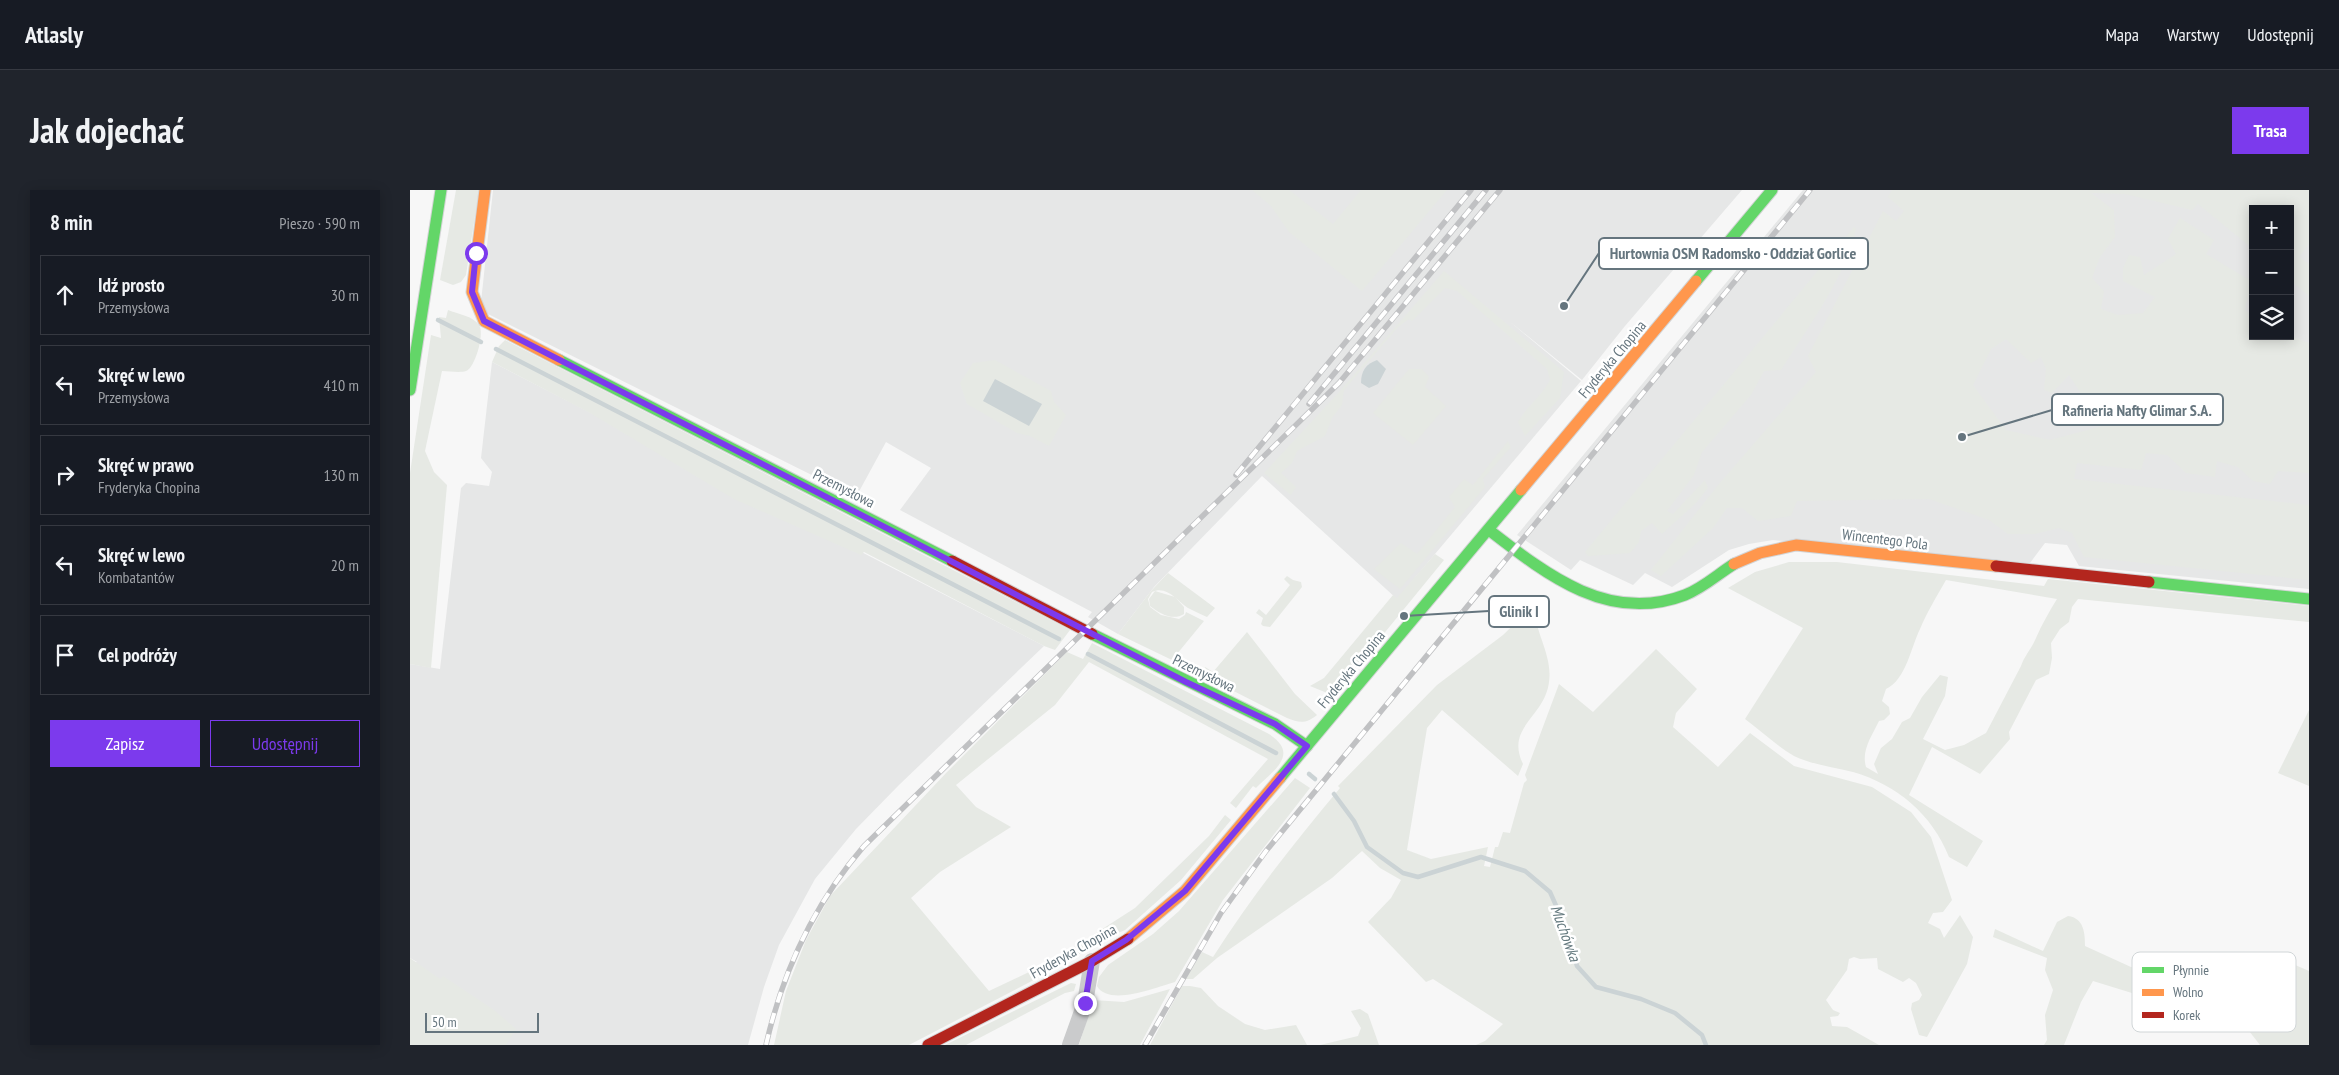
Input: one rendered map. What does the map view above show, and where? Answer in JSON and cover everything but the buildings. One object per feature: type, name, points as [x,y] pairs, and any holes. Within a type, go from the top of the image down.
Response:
[{"type":"street","points":[[410,390],[441,190]]},
{"type":"street","name":"Przemysłowa","points":[[485,190],[472,292],[484,321],[1186,682],[1275,724],[1307,746]]},
{"type":"street","name":"Fryderyka Chopina","points":[[928,1045],[1092,961],[1126,940],[1185,891],[1772,190]]},
{"type":"street","name":"Wincentego Pola","points":[[1489,530],[1524,557],[1562,581],[1602,600],[1622,605],[1644,606],[1666,602],[1686,594],[1748,557],[1767,550],[1796,545],[2309,599]]},
{"type":"street","points":[[1070,1045],[1085,1003],[1092,961]]},
{"type":"shaded area","points":[[456,190],[479,190],[466,275],[461,282],[453,285],[440,280]]},
{"type":"shaded area","points":[[493,190],[1742,190],[1625,326],[1582,380],[1509,321],[1581,381],[1397,599],[1262,476],[1154,587],[1118,634],[1088,617],[1092,612],[900,510],[931,468],[886,442],[856,497],[488,314],[481,302]]},
{"type":"shaded area","points":[[1252,190],[1289,190],[1333,224],[1361,190],[1447,190],[1362,291],[1289,232],[1271,206]]},
{"type":"shaded area","points":[[1803,190],[2309,190],[2309,589],[2079,566],[2067,545],[2045,543],[2030,563],[1773,540],[1729,550],[1672,587],[1645,573],[1633,585],[1580,560],[1571,570],[1517,535]]},
{"type":"shaded area","points":[[1892,190],[2309,190],[2309,244],[2299,257],[2309,264],[2309,296],[2294,283],[2294,205],[2249,205],[2249,246],[2198,204],[2192,210],[2125,194],[2091,193],[2114,210],[2115,237],[2100,257],[2092,278],[2104,291],[2101,309],[2118,315],[2143,313],[2155,297],[2123,281],[2123,268],[2129,255],[2140,257],[2144,275],[2176,254],[2168,239],[2180,218],[2214,240],[2206,254],[2249,280],[2249,296],[2245,310],[2249,313],[2249,340],[2294,340],[2294,337],[2309,343],[2309,473],[2278,471],[2270,484],[2253,481],[2238,467],[2217,461],[2215,477],[2186,473],[2167,455],[2146,453],[2141,470],[2077,463],[2074,479],[2309,505],[2309,580],[2084,557],[2072,533],[2059,528],[2035,534],[2008,534],[1989,520],[1929,499],[1797,501],[1791,516],[1758,521],[1742,508],[1727,508],[1713,528],[1661,576],[1651,570],[1719,484],[1816,372],[1808,356],[1883,211],[1896,221],[1904,211],[1888,197]],"holes":[[[2006,339],[2031,363],[2041,357],[2046,369],[2044,390],[2052,393],[2069,375],[2082,395],[2079,409],[2106,425],[2050,440],[2006,430],[1973,385],[1991,349]]]},
{"type":"shaded area","points":[[1854,227],[1856,229],[1851,247],[1835,284],[1781,370],[1764,371],[1751,395],[1702,452],[1694,475],[1667,511],[1673,514],[1705,480],[1708,488],[1696,503],[1662,534],[1652,523],[1641,531],[1639,542],[1630,553],[1588,556],[1585,552]]},
{"type":"shaded area","points":[[1444,271],[1564,372],[1560,398],[1525,436],[1518,422],[1550,380],[1547,369],[1457,291],[1445,288],[1412,321],[1409,319],[1398,327],[1344,390],[1342,405],[1332,418],[1325,436],[1297,451],[1292,463],[1281,473],[1296,487],[1291,495],[1264,473],[1341,390]]},
{"type":"shaded area","points":[[448,310],[469,317],[476,322],[481,329],[481,335],[476,357],[473,364],[466,371],[442,371],[425,451],[434,472],[447,485],[431,668],[410,664],[410,473],[431,335],[441,338],[439,317],[446,318]]},
{"type":"shaded area","points":[[505,340],[1070,630],[1055,650],[1044,646],[864,552],[861,555],[734,499],[590,413],[492,362],[499,346]]},
{"type":"shaded area","points":[[995,360],[1051,391],[1054,402],[1066,415],[1049,446],[1030,436],[1017,433],[967,404],[960,383],[973,363]]},
{"type":"shaded area","points":[[1377,360],[1386,369],[1378,384],[1369,388],[1361,383],[1362,375],[1367,366]]},
{"type":"shaded area","points":[[492,362],[1044,646],[899,785],[856,829],[815,879],[779,945],[764,987],[748,1045],[410,1045],[410,963],[417,962],[410,958],[410,664],[440,669],[461,488],[466,483],[489,486],[492,472],[481,458]]},
{"type":"shaded area","points":[[1409,369],[1422,369],[1429,377],[1425,387],[1446,406],[1413,445],[1373,413]]},
{"type":"shaded area","points":[[995,379],[1042,404],[1029,426],[983,401]]},
{"type":"shaded area","points":[[1508,441],[1511,447],[1483,479],[1485,487],[1400,589],[1374,569],[1401,543],[1417,554],[1455,507],[1449,497],[1464,479],[1473,485]]},
{"type":"shaded area","points":[[1435,554],[1444,560],[1337,691],[1332,695],[1310,686],[1324,678],[1393,595],[1397,598]]},
{"type":"shaded area","points":[[1789,562],[1837,562],[2044,586],[2048,579],[2309,606],[2309,622],[2078,599],[2072,607],[2069,622],[2060,629],[2051,643],[2052,658],[2049,674],[2036,680],[2009,732],[2010,739],[1980,774],[1932,747],[1909,795],[1983,841],[1967,867],[1949,857],[1933,827],[1911,803],[1898,793],[1853,772],[1808,762],[1794,756],[1745,719],[1803,628],[1728,588],[1755,572]],"holes":[[[1946,580],[2057,599],[2024,658],[1986,733],[1964,745],[1945,750],[1923,739],[1945,696],[1948,677],[1940,675],[1922,697],[1910,718],[1902,722],[1892,739],[1881,748],[1874,764],[1878,774],[1866,767],[1865,755],[1870,738],[1879,721],[1884,720],[1890,714],[1889,707],[1882,701],[1886,689],[1893,685],[1903,671],[1923,623]]]},
{"type":"shaded area","points":[[1168,573],[1215,608],[1207,617],[1188,608],[1167,592],[1157,590],[1152,592],[1148,599],[1150,607],[1161,615],[1179,619],[1186,612],[1204,621],[1172,660],[1118,634],[1151,591]]},
{"type":"shaded area","points":[[1287,576],[1301,582],[1302,587],[1270,627],[1263,626],[1261,624],[1263,618],[1256,613],[1259,609],[1266,615],[1290,585],[1284,579]]},
{"type":"shaded area","points":[[1155,591],[1175,597],[1184,607],[1184,614],[1171,617],[1158,612],[1150,606],[1149,599]]},
{"type":"shaded area","points":[[1534,607],[1537,626],[1550,672],[1546,694],[1522,731],[1519,740],[1519,751],[1523,764],[1518,776],[1442,710],[1427,728],[1407,850],[1431,859],[1488,847],[1484,866],[1490,867],[1495,847],[1498,847],[1503,832],[1510,833],[1524,783],[1527,780],[1525,775],[1559,684],[1593,712],[1656,649],[1697,689],[1676,713],[1673,727],[1718,767],[1750,733],[1794,766],[1872,787],[1911,812],[1931,837],[1952,900],[1943,912],[1933,913],[1928,923],[1940,929],[1944,938],[1960,915],[1973,937],[1967,964],[1927,1037],[1919,1035],[1911,1009],[1912,1003],[1919,1000],[1922,995],[1916,983],[1909,978],[1903,982],[1878,969],[1877,958],[1860,959],[1854,957],[1849,959],[1847,970],[1826,1000],[1833,1010],[1840,1013],[1838,1016],[1830,1017],[1832,1026],[1847,1027],[1879,1045],[1476,1045],[1485,1041],[1503,1024],[1433,979],[1426,982],[1368,922],[1391,898],[1401,880],[1380,868],[1362,851],[1332,878],[1217,958],[1193,979],[1184,979],[1202,952],[1213,957],[1274,870],[1340,788],[1338,786],[1437,685],[1503,635]]},
{"type":"shaded area","points":[[1247,632],[1295,694],[1317,715],[1306,721],[1291,720],[1204,676],[1205,667],[1213,672]]},
{"type":"shaded area","points":[[1092,643],[1269,734],[1283,748],[1281,762],[1256,788],[1253,786],[1236,808],[1230,803],[1268,759],[1089,662],[1055,705],[956,785],[976,807],[1011,827],[940,872],[911,898],[989,991],[1048,963],[1052,967],[1051,971],[909,1045],[774,1045],[786,991],[806,940],[830,896],[947,772],[1067,652],[1083,659]]},
{"type":"shaded area","points":[[2309,710],[2309,786],[2278,773]]},
{"type":"shaded area","points":[[1295,778],[1310,788],[1223,900],[1175,982],[1134,994],[1112,995],[1103,992],[1097,986],[1099,977],[1108,965],[1153,934],[1179,911]]},
{"type":"shaded area","points":[[1225,815],[1231,820],[1181,880],[1125,930],[1102,940],[1061,965],[1054,960],[1135,908],[1209,836]]},
{"type":"shaded area","points":[[2068,916],[2073,917],[2080,923],[2084,931],[2085,946],[2132,967],[2132,993],[2093,981],[2081,1002],[2064,1045],[2044,1045],[2047,1040],[2045,1015],[2053,990],[2045,970],[2047,958],[1993,937],[1995,929],[2043,951],[2057,922]]},
{"type":"shaded area","points":[[410,958],[440,979],[443,976],[494,1010],[516,1029],[506,1045],[410,1045]]},
{"type":"shaded area","points":[[2296,965],[2309,971],[2309,1045],[2260,1045],[2250,1032],[2296,1032]]},
{"type":"shaded area","points":[[1071,983],[1076,984],[1074,991],[1065,993],[966,1045],[945,1045]]},
{"type":"shaded area","points":[[1182,986],[1201,988],[1218,1006],[1245,1024],[1265,1030],[1296,1025],[1307,1045],[1150,1045]]},
{"type":"shaded area","points":[[1170,989],[1140,1045],[1079,1045],[1093,1000],[1124,1002]]},
{"type":"shaded area","points":[[1360,1009],[1368,1014],[1379,1045],[1320,1045],[1358,1036],[1361,1028],[1351,1011]]},
{"type":"waterway","points":[[438,320],[481,342]]},
{"type":"waterway","points":[[496,349],[1059,639]]},
{"type":"waterway","points":[[1088,654],[1276,753]]},
{"type":"waterway","points":[[1309,774],[1315,779]]},
{"type":"waterway","name":"Muchówka","points":[[1334,794],[1354,821],[1367,847],[1403,873],[1418,877],[1481,857],[1525,871],[1550,892],[1566,928],[1577,966],[1596,987],[1641,999],[1675,1013],[1702,1035],[1706,1045]]},
{"type":"railway","points":[[1236,475],[1471,190]]},
{"type":"railway","points":[[1309,404],[1486,190]]},
{"type":"railway","points":[[766,1045],[781,990],[803,939],[830,891],[864,846],[1339,383],[1500,190]]},
{"type":"railway","points":[[1145,1045],[1221,913],[1266,851],[1810,190]]},
{"type":"traffic: fast","points":[[410,390],[441,190]]},
{"type":"traffic: fast","points":[[1696,281],[1772,190]]},
{"type":"traffic: fast","points":[[559,360],[952,561]]},
{"type":"traffic: fast","points":[[1280,778],[1521,490]]},
{"type":"traffic: fast","points":[[1489,530],[1556,578],[1580,590],[1605,599],[1630,603],[1657,602],[1685,595],[1704,585],[1734,564]]},
{"type":"traffic: fast","points":[[2149,582],[2309,599]]},
{"type":"traffic: fast","points":[[1092,634],[1275,724],[1307,746]]},
{"type":"traffic: slow","points":[[485,190],[472,292],[484,321],[559,360]]},
{"type":"traffic: slow","points":[[1521,490],[1696,281]]},
{"type":"traffic: slow","points":[[1734,564],[1760,553],[1796,545],[1996,566]]},
{"type":"traffic: slow","points":[[1128,939],[1185,891],[1280,778]]},
{"type":"traffic: jam","points":[[952,561],[1092,634]]},
{"type":"traffic: jam","points":[[1996,566],[2149,582]]},
{"type":"traffic: jam","points":[[928,1045],[1092,961],[1128,939]]},
{"type":"place","name":"Hurtownia OSM Radomsko - Oddział Gorlice","points":[[1564,306]]},
{"type":"place","name":"Rafineria Nafty Glimar S.A.","points":[[1962,437]]},
{"type":"place","name":"Glinik I","points":[[1404,616]]},
{"type":"route","points":[[476,253],[472,292],[484,321],[1186,682],[1275,724],[1307,746],[1185,891],[1126,940],[1092,961],[1085,1003]]}]
